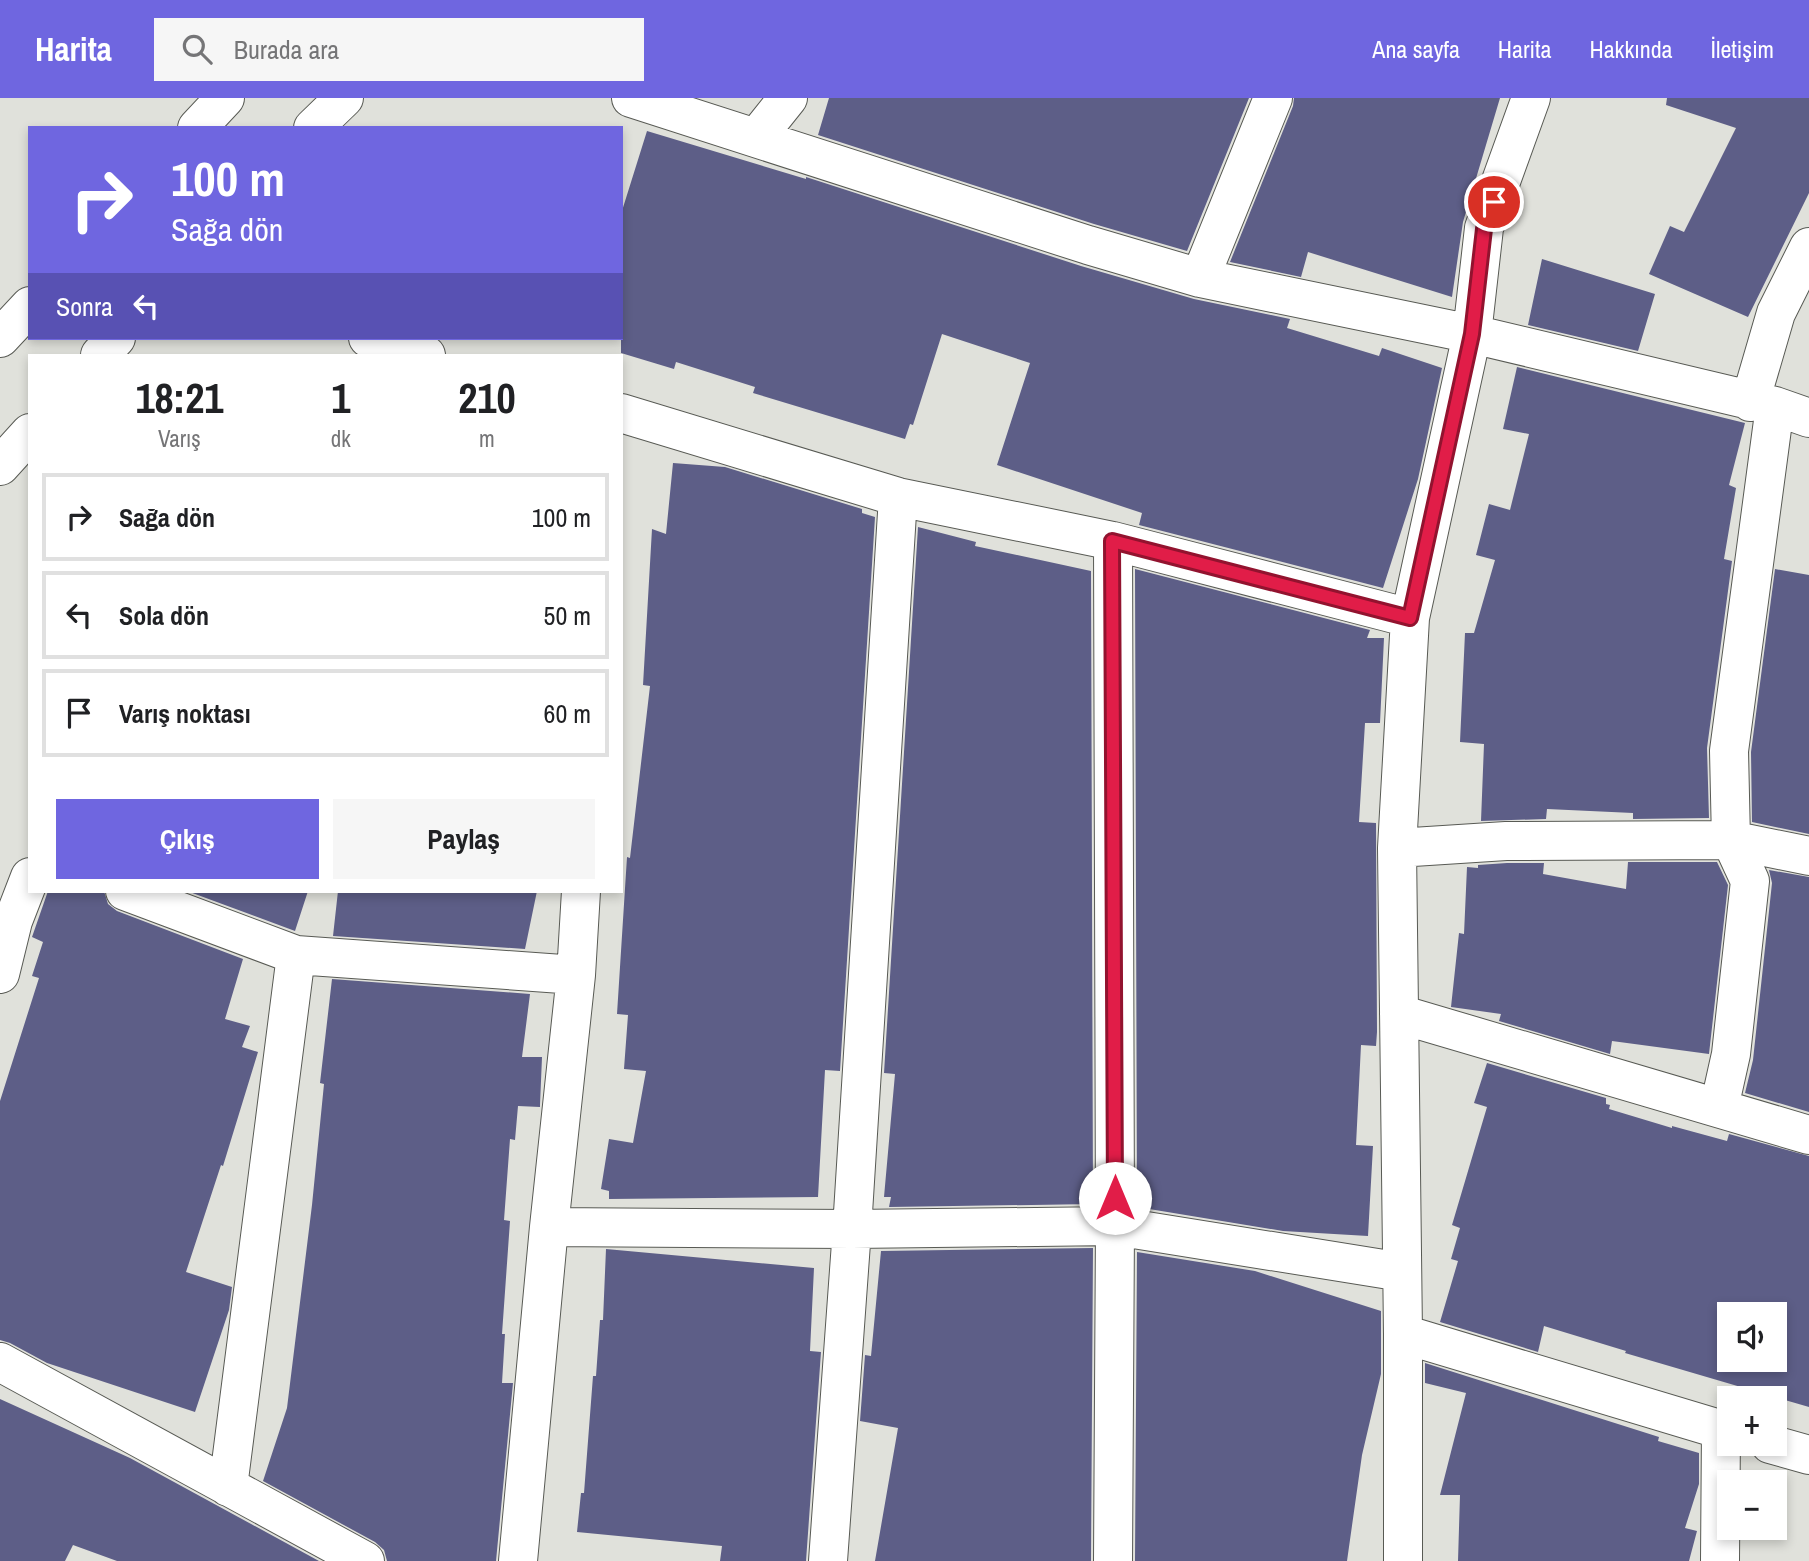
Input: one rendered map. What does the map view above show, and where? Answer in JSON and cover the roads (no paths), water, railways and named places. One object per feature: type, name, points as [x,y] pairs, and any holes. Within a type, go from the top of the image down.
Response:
[{"type":"street","points":[[199,126],[225,98]]},
{"type":"street","points":[[315,126],[344,98]]},
{"type":"street","points":[[631,98],[1088,245],[1200,278],[1472,334],[1778,409]]},
{"type":"street","points":[[756,138],[788,98]]},
{"type":"street","points":[[1200,278],[1273,98]]},
{"type":"street","points":[[1403,1561],[1403,1334],[1396,848],[1410,618],[1472,334],[1484,229],[1531,98]]},
{"type":"street","points":[[1719,1108],[1731,1054],[1750,881],[1731,840],[1729,751],[1778,409],[1776,313],[1809,247]]},
{"type":"street","points":[[0,338],[28,308]]},
{"type":"street","points":[[101,354],[114,340]]},
{"type":"street","points":[[375,340],[423,354]]},
{"type":"street","points":[[623,414],[898,497],[1112,541],[1410,618]]},
{"type":"street","points":[[0,467],[28,435]]},
{"type":"street","points":[[828,1561],[898,497]]},
{"type":"street","points":[[1112,541],[1115,1226],[1113,1561]]},
{"type":"street","points":[[1396,848],[1506,841],[1731,840],[1809,856]]},
{"type":"street","points":[[0,974],[13,921],[28,882]]},
{"type":"street","points":[[130,893],[296,956],[576,975]]},
{"type":"street","points":[[518,1561],[576,975],[580,893]]},
{"type":"street","points":[[228,1487],[296,956]]},
{"type":"street","points":[[1399,1014],[1809,1135]]},
{"type":"street","points":[[549,1227],[1115,1226],[1402,1272]]},
{"type":"street","points":[[1403,1334],[1717,1428]]},
{"type":"street","points":[[0,1362],[365,1561]]},
{"type":"street","points":[[1787,1449],[1809,1455]]},
{"type":"street","points":[[1720,1561],[1724,1456]]}]
